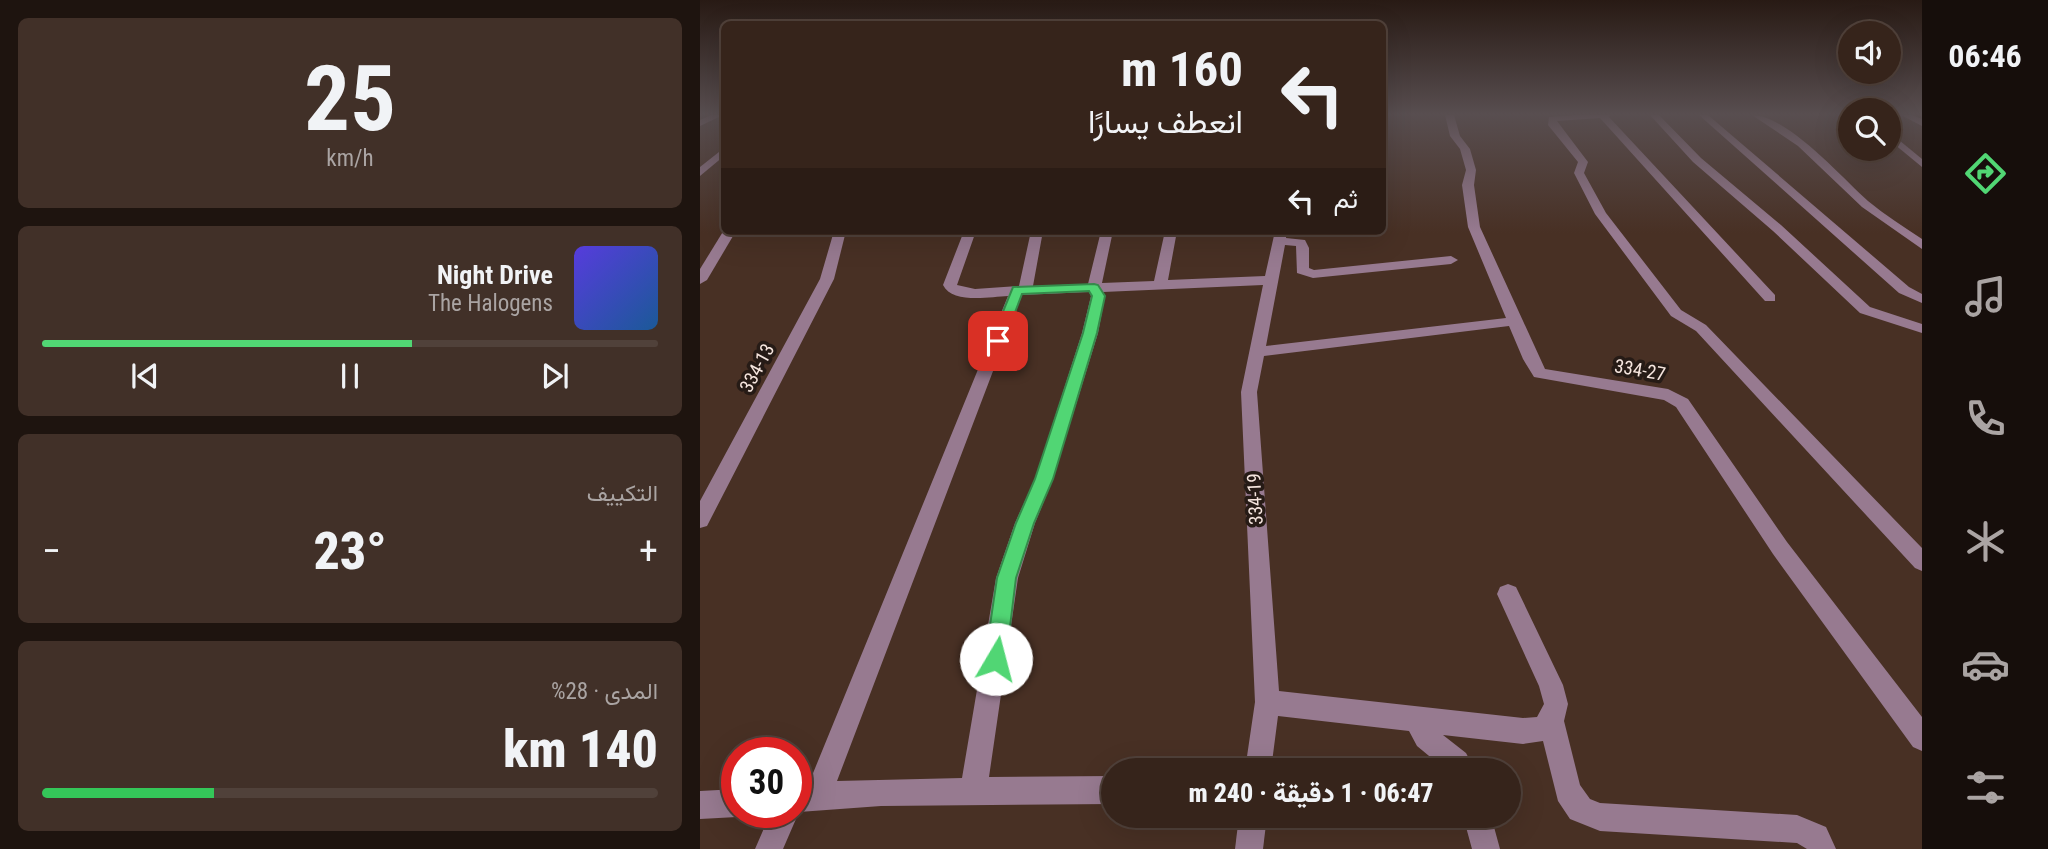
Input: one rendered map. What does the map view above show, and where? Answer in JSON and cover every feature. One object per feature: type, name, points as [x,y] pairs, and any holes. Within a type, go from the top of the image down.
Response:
[{"type":"street","points":[[700,173],[720,155]]},
{"type":"street","name":"334-27","points":[[1467,155],[1471,170],[1468,185],[1474,228],[1540,373],[1668,395],[1682,403],[1780,548],[1922,738]]},
{"type":"street","points":[[1577,155],[1583,162],[1579,173],[1601,214],[1676,313],[1701,328],[1922,562]]},
{"type":"street","points":[[1640,155],[1770,298]]},
{"type":"street","points":[[1692,155],[1777,228],[1865,310],[1922,329]]},
{"type":"street","points":[[1749,155],[1905,290],[1922,299]]},
{"type":"street","points":[[1813,155],[1866,205],[1922,245]]},
{"type":"street","points":[[700,280],[728,235]]},
{"type":"street","name":"334-13","points":[[700,520],[827,279],[839,235]]},
{"type":"street","points":[[969,235],[950,285],[953,291],[975,293],[1273,280]]},
{"type":"street","points":[[812,786],[1021,290],[1036,235]]},
{"type":"street","points":[[973,791],[992,686],[1007,578],[1025,523],[1044,479],[1090,333],[1098,296],[1094,288],[1106,235]]},
{"type":"street","points":[[1160,285],[1170,235]]},
{"type":"street","points":[[1281,236],[1301,243],[1302,270],[1312,274],[1451,260]]},
{"type":"street","name":"334-19","points":[[1259,758],[1266,702],[1249,392],[1281,236]]},
{"type":"street","points":[[1257,352],[1515,321]]},
{"type":"street","points":[[1507,594],[1550,685],[1556,704],[1551,721],[1567,791],[1580,809],[1600,817],[1797,829],[1816,837],[1822,849]]},
{"type":"street","points":[[1266,702],[1523,731],[1542,729],[1551,721]]},
{"type":"street","points":[[1418,719],[1421,734],[1453,758]]},
{"type":"street","points":[[812,798],[881,792],[1101,790]]},
{"type":"street","points":[[700,806],[721,804]]},
{"type":"street","points":[[769,849],[778,828]]},
{"type":"street","points":[[1249,849],[1251,828]]},
{"type":"street","points":[[1481,828],[1486,849]]},
{"type":"route","points":[[996,659],[1007,578],[1025,523],[1044,479],[1090,333],[1098,296],[1094,288],[1017,290],[998,341]]}]
